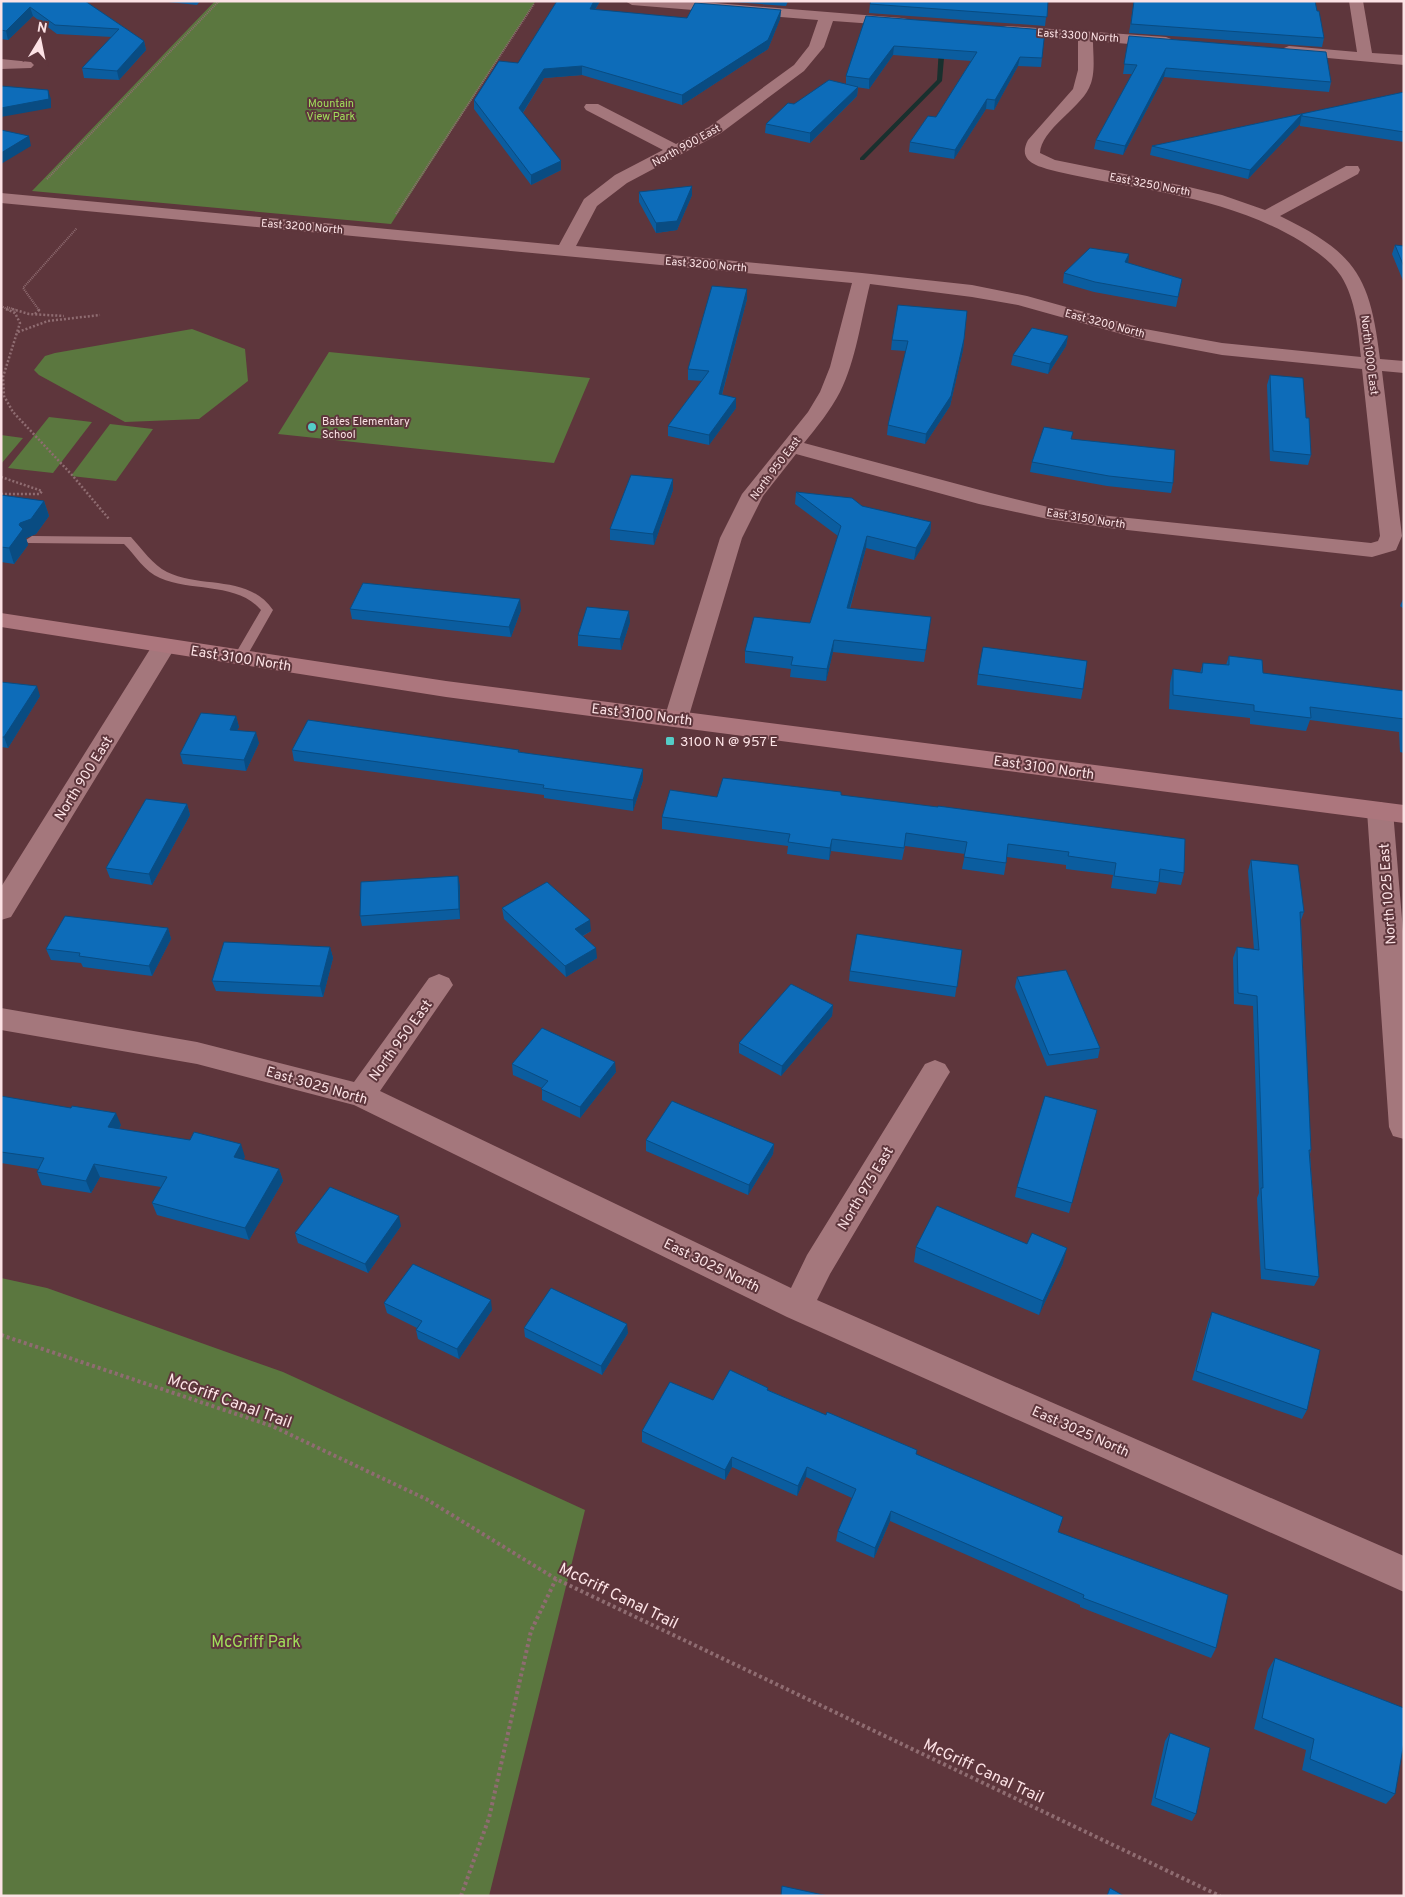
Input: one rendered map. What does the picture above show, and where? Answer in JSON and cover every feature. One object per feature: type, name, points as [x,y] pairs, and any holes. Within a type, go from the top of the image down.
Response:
[{"type":"main road","name":"East 3100 North","points":[[1,620],[446,690],[1392,813]]},
{"type":"street","points":[[1356,1],[1365,57]]},
{"type":"street","points":[[642,2],[913,23]]},
{"type":"street","name":"North 900 East","points":[[565,251],[590,203],[621,178],[715,130],[799,68],[816,47],[827,16]]},
{"type":"street","name":"East 3300 North","points":[[990,29],[1182,43]]},
{"type":"street","name":"East 3250 North","points":[[1086,36],[1086,72],[1081,88],[1065,110],[1037,137],[1032,146],[1032,155],[1039,160],[1068,168],[1197,194],[1267,216]]},
{"type":"street","points":[[1279,50],[1404,60]]},
{"type":"street","points":[[1,64],[26,65]]},
{"type":"street","points":[[592,107],[677,151]]},
{"type":"street","points":[[1267,216],[1352,170]]},
{"type":"street","name":"East 3200 North","points":[[1,198],[862,278],[972,291],[1020,300],[1143,334],[1222,349],[1404,367]]},
{"type":"street","name":"North 1000 East","points":[[1267,216],[1290,226],[1329,252],[1346,270],[1357,288],[1363,304],[1391,536],[1388,546]]},
{"type":"street","name":"North 950 East","points":[[676,719],[731,538],[753,494],[816,415],[830,392],[840,367],[862,278]]},
{"type":"street","name":"East 3150 North","points":[[791,446],[987,499],[1059,514],[1109,522],[1372,550],[1388,546]]},
{"type":"street","name":"North 900 East","points":[[1,910],[164,646]]},
{"type":"street","name":"North 1025 East","points":[[1392,813],[1404,1127]]},
{"type":"street","name":"North 950 East","points":[[361,1095],[439,985]]},
{"type":"street","name":"East 3025 North","points":[[1,1019],[197,1053],[361,1095],[798,1307],[1404,1574]]},
{"type":"street","name":"North 975 East","points":[[798,1307],[818,1265],[935,1072]]},
{"type":"lane","points":[[32,540],[127,540],[161,575],[179,581],[247,592],[262,601],[267,610],[238,658]]},
{"type":"path","points":[[45,182],[218,1]]},
{"type":"path","points":[[392,220],[534,4]]},
{"type":"path","points":[[35,314],[39,310],[23,288],[80,225]]},
{"type":"path","points":[[1,305],[35,314],[100,315]]},
{"type":"path","points":[[1,305],[15,313],[20,323],[3,377],[4,396],[13,412],[72,475],[127,540]]},
{"type":"path","points":[[18,332],[54,319],[76,316]]},
{"type":"path","points":[[1,477],[42,491],[40,494],[1,494]]},
{"type":"path","name":"McGriff Canal Trail","points":[[1,1336],[272,1426],[426,1499],[556,1579],[1220,1896]]},
{"type":"path","points":[[461,1896],[489,1818],[531,1630],[556,1579]]},
{"type":"green space","name":"Mountain View Park","points":[[215,1],[535,2],[391,224],[32,191]]},
{"type":"green space","points":[[192,329],[245,349],[248,381],[199,419],[125,422],[39,375],[34,370],[45,356],[55,353]]},
{"type":"green space","points":[[329,352],[590,378],[554,463],[278,434]]},
{"type":"green space","points":[[49,417],[92,422],[53,473],[8,468]]},
{"type":"green space","points":[[110,424],[153,429],[116,481],[71,476]]},
{"type":"green space","points":[[1,435],[23,438],[1,464]]},
{"type":"green space","name":"McGriff Park","points":[[1,1278],[47,1288],[283,1372],[585,1510],[489,1896],[1,1896]]},
{"type":"building","points":[[1,1],[85,1],[144,41],[117,71],[82,68],[119,29],[55,25],[30,7],[6,31],[1,30]]},
{"type":"building","points":[[557,1],[594,1],[590,9],[687,18],[695,3],[781,10],[768,40],[682,95],[582,66],[544,69],[519,108],[561,161],[531,175],[474,100],[499,61],[518,63]]},
{"type":"building","points":[[871,1],[1048,1],[1047,17],[870,4]]},
{"type":"building","points":[[1134,1],[1315,1],[1317,11],[1319,11],[1324,38],[1131,24]]},
{"type":"building","points":[[866,16],[1045,30],[1042,58],[1020,57],[995,100],[987,99],[955,150],[910,142],[928,116],[936,117],[977,52],[894,46],[869,79],[846,76]]},
{"type":"building","points":[[1129,36],[1326,52],[1331,82],[1166,68],[1125,146],[1096,140],[1137,65],[1124,64]]},
{"type":"building","points":[[829,80],[858,87],[810,133],[766,124],[788,103],[794,104]]},
{"type":"building","points":[[1,86],[48,90],[49,99],[1,108]]},
{"type":"building","points":[[1404,92],[1404,132],[1302,116],[1302,114],[1250,170],[1152,146]]},
{"type":"building","points":[[1,130],[29,136],[1,153]]},
{"type":"building","points":[[692,186],[677,221],[656,223],[639,192]]},
{"type":"building","points":[[1395,245],[1404,246],[1404,267]]},
{"type":"building","points":[[1090,248],[1129,254],[1125,262],[1182,279],[1178,297],[1095,282],[1064,273]]},
{"type":"building","points":[[712,286],[747,289],[719,394],[736,398],[709,435],[668,426],[709,371],[688,369]]},
{"type":"building","points":[[898,305],[967,311],[964,339],[951,396],[926,434],[888,425],[908,341],[892,340]]},
{"type":"building","points":[[1032,328],[1068,336],[1050,364],[1013,355]]},
{"type":"building","points":[[1270,375],[1303,378],[1306,418],[1309,418],[1311,455],[1273,451]]},
{"type":"building","points":[[1044,427],[1073,432],[1071,439],[1175,450],[1173,483],[1109,476],[1032,462]]},
{"type":"building","points":[[631,475],[673,479],[653,534],[610,529]]},
{"type":"building","points":[[796,492],[852,498],[862,506],[931,522],[916,548],[867,536],[847,608],[931,617],[926,650],[834,640],[827,669],[791,665],[793,657],[745,651],[754,617],[810,623],[841,526]]},
{"type":"building","points":[[1,495],[44,501],[31,519],[20,523],[19,525],[23,529],[9,548],[1,547]]},
{"type":"building","points":[[363,583],[520,599],[509,627],[350,609]]},
{"type":"building","points":[[587,607],[629,611],[620,639],[578,635]]},
{"type":"building","points":[[983,647],[1087,661],[1083,689],[978,674]]},
{"type":"building","points":[[1229,656],[1262,660],[1263,673],[1404,691],[1404,719],[1310,707],[1311,718],[1254,711],[1254,705],[1173,695],[1173,669],[1202,673],[1203,663],[1229,665]]},
{"type":"building","points":[[1,682],[37,686],[4,737],[1,737]]},
{"type":"building","points":[[201,713],[236,716],[230,730],[256,732],[244,760],[180,754]]},
{"type":"building","points":[[308,720],[643,769],[633,800],[543,788],[544,785],[292,750]]},
{"type":"building","points":[[723,778],[841,792],[841,795],[1185,839],[1184,873],[1160,869],[1159,882],[1114,876],[1116,863],[1068,856],[1069,852],[1008,844],[1006,863],[964,857],[967,842],[906,833],[904,848],[832,839],[830,848],[788,842],[790,834],[662,817],[670,790],[717,797]]},
{"type":"building","points":[[146,799],[187,804],[149,874],[106,868]]},
{"type":"building","points":[[1251,860],[1298,865],[1304,912],[1300,912],[1311,1150],[1309,1150],[1319,1277],[1265,1269],[1261,1188],[1263,1188],[1257,996],[1238,993],[1237,947],[1259,950]]},
{"type":"building","points":[[458,876],[459,909],[360,916],[361,882]]},
{"type":"building","points":[[547,882],[590,920],[575,929],[596,948],[565,966],[502,908]]},
{"type":"building","points":[[65,916],[168,928],[149,966],[79,956],[80,953],[46,949]]},
{"type":"building","points":[[857,934],[962,950],[957,987],[850,971]]},
{"type":"building","points":[[224,942],[330,947],[320,986],[212,981]]},
{"type":"building","points":[[1066,970],[1100,1048],[1049,1055],[1017,977]]},
{"type":"building","points":[[791,984],[833,1005],[782,1066],[739,1043]]},
{"type":"building","points":[[542,1028],[615,1062],[580,1107],[541,1089],[548,1081],[512,1064]]},
{"type":"building","points":[[1,1096],[71,1108],[72,1106],[116,1113],[108,1127],[190,1140],[194,1132],[241,1144],[234,1157],[279,1169],[245,1228],[152,1203],[167,1177],[94,1164],[86,1181],[37,1172],[44,1158],[1,1152]]},
{"type":"building","points":[[1045,1096],[1097,1110],[1072,1203],[1017,1187]]},
{"type":"building","points":[[672,1101],[774,1144],[749,1185],[646,1140]]},
{"type":"building","points":[[330,1187],[399,1216],[365,1264],[295,1233]]},
{"type":"building","points":[[937,1206],[1027,1244],[1032,1233],[1067,1248],[1043,1301],[916,1247]]},
{"type":"building","points":[[413,1264],[491,1300],[457,1349],[416,1330],[422,1321],[384,1303]]},
{"type":"building","points":[[551,1288],[627,1324],[601,1366],[524,1328]]},
{"type":"building","points":[[1212,1312],[1320,1350],[1307,1410],[1196,1371]]},
{"type":"building","points":[[730,1370],[768,1388],[767,1390],[826,1415],[827,1412],[917,1450],[916,1454],[1063,1517],[1058,1532],[1228,1595],[1216,1648],[1083,1598],[1084,1595],[891,1511],[875,1548],[838,1531],[856,1489],[807,1467],[798,1486],[732,1457],[725,1470],[642,1431],[670,1382],[713,1400]]},
{"type":"building","points":[[1275,1658],[1404,1708],[1404,1742],[1395,1794],[1310,1759],[1314,1739],[1262,1718]]},
{"type":"building","points":[[1170,1733],[1210,1748],[1196,1814],[1155,1798]]},
{"type":"building","points":[[782,1886],[828,1896],[781,1896]]},
{"type":"building","points":[[1110,1888],[1124,1896],[1107,1896]]},
{"type":"waterway","points":[[862,159],[940,80],[942,47]]},
{"type":"place","name":"Bates Elementary School","points":[[312,427]]},
{"type":"place","name":"3100 N @ 957 E","points":[[670,741]]}]
